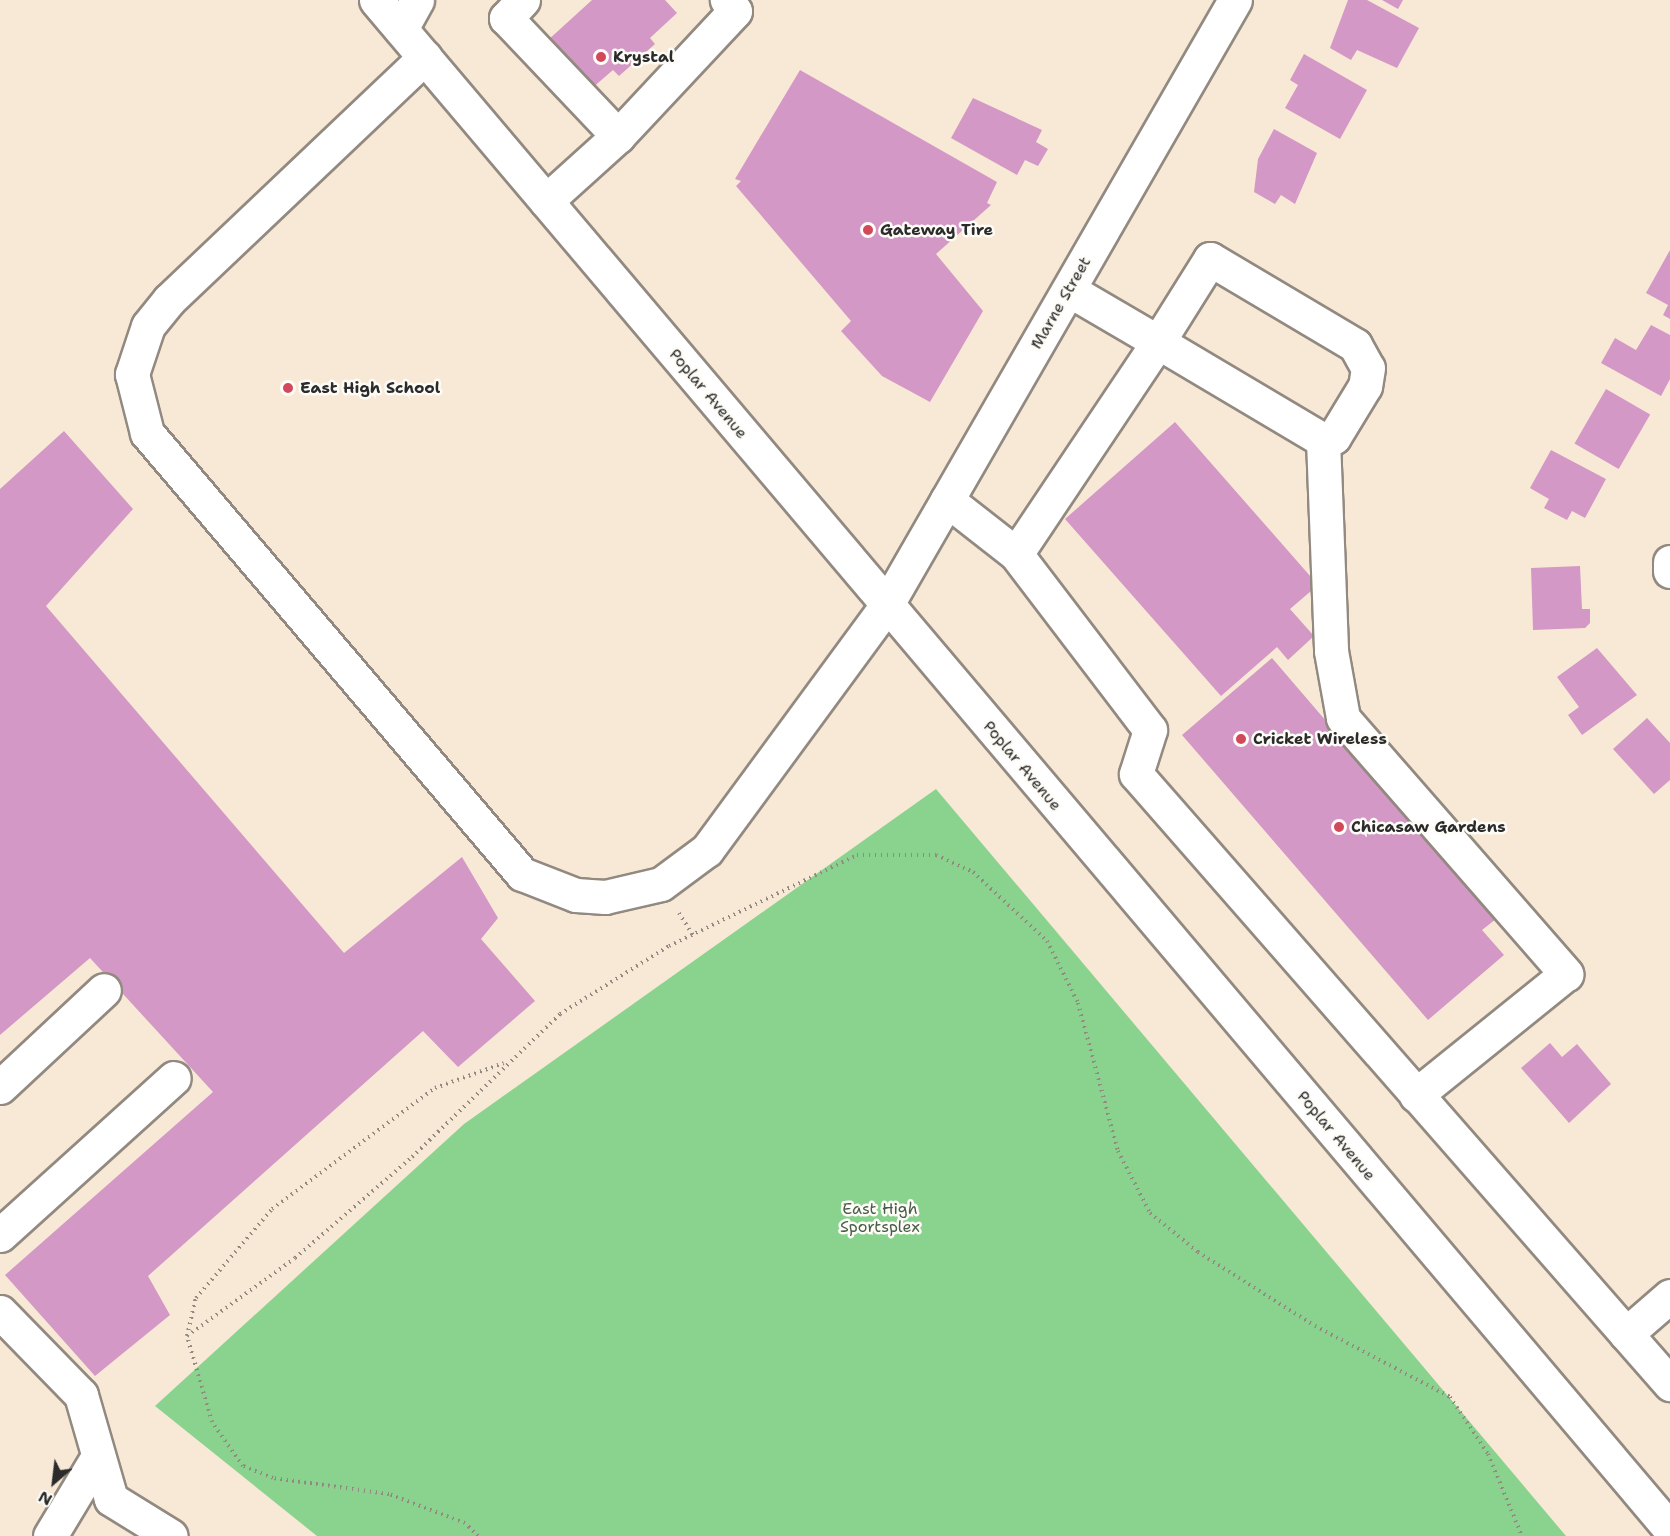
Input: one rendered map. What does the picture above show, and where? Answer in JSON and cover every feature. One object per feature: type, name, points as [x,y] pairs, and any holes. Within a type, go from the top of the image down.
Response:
[{"type":"main road","name":"Poplar Avenue","points":[[376,0],[886,606],[1670,1529]]},
{"type":"main road","points":[[401,29],[417,0]]},
{"type":"main road","points":[[523,0],[506,18],[618,136]]},
{"type":"main road","points":[[546,201],[618,136],[735,11],[727,0]]},
{"type":"main road","name":"Marne Street","points":[[425,57],[208,259],[148,326],[132,374],[147,433],[522,874],[576,895],[605,897],[652,888],[708,850],[886,606],[1235,0]]},
{"type":"main road","points":[[1016,554],[1158,342],[1210,259],[1355,345],[1368,368],[1365,386],[1334,437],[1323,440],[1158,342],[1069,290]]},
{"type":"main road","points":[[1323,440],[1331,651],[1343,718],[1566,974],[1416,1095]]},
{"type":"main road","points":[[947,500],[1016,554],[1150,730],[1136,774],[1670,1384]]},
{"type":"main road","points":[[0,1087],[104,990]]},
{"type":"main road","points":[[0,1234],[174,1078]]},
{"type":"main road","points":[[1626,1334],[1670,1296]]},
{"type":"main road","points":[[0,1312],[81,1395],[97,1458],[111,1498],[171,1536]]},
{"type":"main road","points":[[50,1536],[97,1458]]},
{"type":"path","points":[[187,1336],[304,1250],[412,1157],[560,1014],[669,946],[857,855],[936,855],[973,872],[1047,941],[1078,1003],[1118,1151],[1150,1213],[1198,1252],[1316,1326],[1450,1397],[1488,1454],[1522,1536]]},
{"type":"path","points":[[478,1536],[465,1523],[390,1494],[273,1478],[243,1466],[212,1422],[187,1336],[196,1298],[272,1209],[435,1088],[508,1062]]},
{"type":"green space","name":"East High Sportsplex","points":[[936,789],[1566,1536],[317,1536],[155,1406],[464,1124]]},
{"type":"building","name":"Krystal","points":[[592,0],[665,0],[677,13],[650,38],[655,44],[619,76],[613,70],[591,89],[547,41]]},
{"type":"building","points":[[1348,0],[1367,0],[1419,28],[1397,68],[1357,50],[1351,60],[1330,48]]},
{"type":"building","points":[[1382,0],[1403,0],[1398,9]]},
{"type":"building","points":[[1304,54],[1367,90],[1340,139],[1285,108],[1298,85],[1290,80]]},
{"type":"building","name":"Gateway Tire","points":[[800,70],[997,182],[987,203],[991,205],[936,254],[983,311],[930,402],[882,376],[841,331],[851,321],[736,186],[741,181],[735,179]]},
{"type":"building","points":[[973,98],[1042,130],[1036,142],[1048,149],[1038,166],[1025,160],[1017,175],[951,138]]},
{"type":"building","points":[[1274,129],[1317,153],[1295,204],[1281,195],[1275,204],[1254,192],[1258,159]]},
{"type":"building","points":[[1670,250],[1670,319],[1663,315],[1668,305],[1646,293]]},
{"type":"building","points":[[1651,325],[1670,335],[1670,379],[1661,396],[1601,363],[1615,338],[1636,350]]},
{"type":"building","points":[[1606,389],[1650,415],[1619,469],[1574,444]]},
{"type":"building","points":[[1175,422],[1318,585],[1290,609],[1314,636],[1288,660],[1277,647],[1221,696],[1065,519]]},
{"type":"building","points":[[64,431],[133,509],[46,606],[344,953],[462,857],[498,918],[481,939],[535,1001],[458,1067],[423,1031],[148,1276],[170,1315],[95,1376],[5,1275],[213,1092],[90,958],[0,1035],[0,489]]},
{"type":"building","points":[[1551,450],[1606,479],[1585,518],[1572,511],[1567,520],[1544,508],[1549,499],[1530,488]]},
{"type":"building","points":[[1580,566],[1582,609],[1590,609],[1590,623],[1585,628],[1533,630],[1531,568]]},
{"type":"building","points":[[1597,648],[1637,695],[1582,735],[1568,715],[1579,707],[1557,677]]},
{"type":"building","name":"Chicasaw Gardens","points":[[1272,658],[1496,919],[1482,930],[1504,955],[1428,1020],[1182,735]]},
{"type":"building","points":[[1647,718],[1670,743],[1670,780],[1654,794],[1613,749]]},
{"type":"building","points":[[1550,1043],[1562,1057],[1577,1044],[1611,1084],[1569,1123],[1521,1068]]},
{"type":"place","name":"Krystal","points":[[601,57]]},
{"type":"place","name":"Gateway Tire","points":[[868,230]]},
{"type":"place","name":"East High School","points":[[288,388]]},
{"type":"place","name":"Cricket Wireless","points":[[1241,739]]},
{"type":"place","name":"Chicasaw Gardens","points":[[1339,827]]}]
